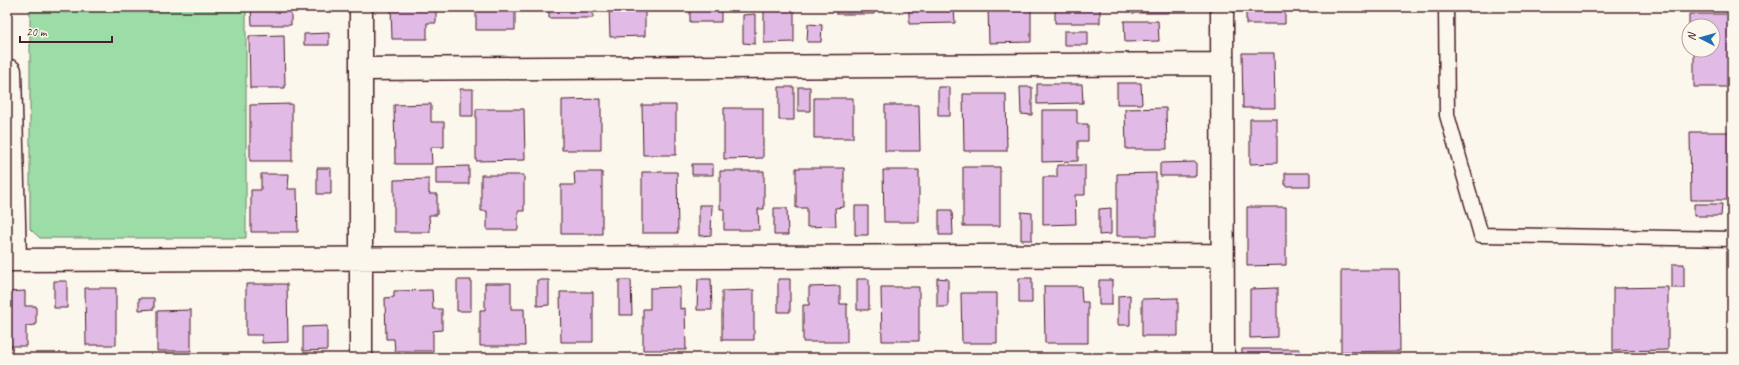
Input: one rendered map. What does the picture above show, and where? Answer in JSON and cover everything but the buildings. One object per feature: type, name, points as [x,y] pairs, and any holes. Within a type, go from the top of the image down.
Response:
[{"type":"street","points":[[361,7],[361,358]]},
{"type":"street","points":[[1222,7],[1223,358]]},
{"type":"street","points":[[361,69],[1222,64]]},
{"type":"street","points":[[7,72],[10,72],[11,260],[1222,255]]},
{"type":"lane","points":[[1446,7],[1447,115],[1481,235],[1732,239]]},
{"type":"green space","points":[[30,7],[246,7],[246,238],[40,238],[30,229]]}]
